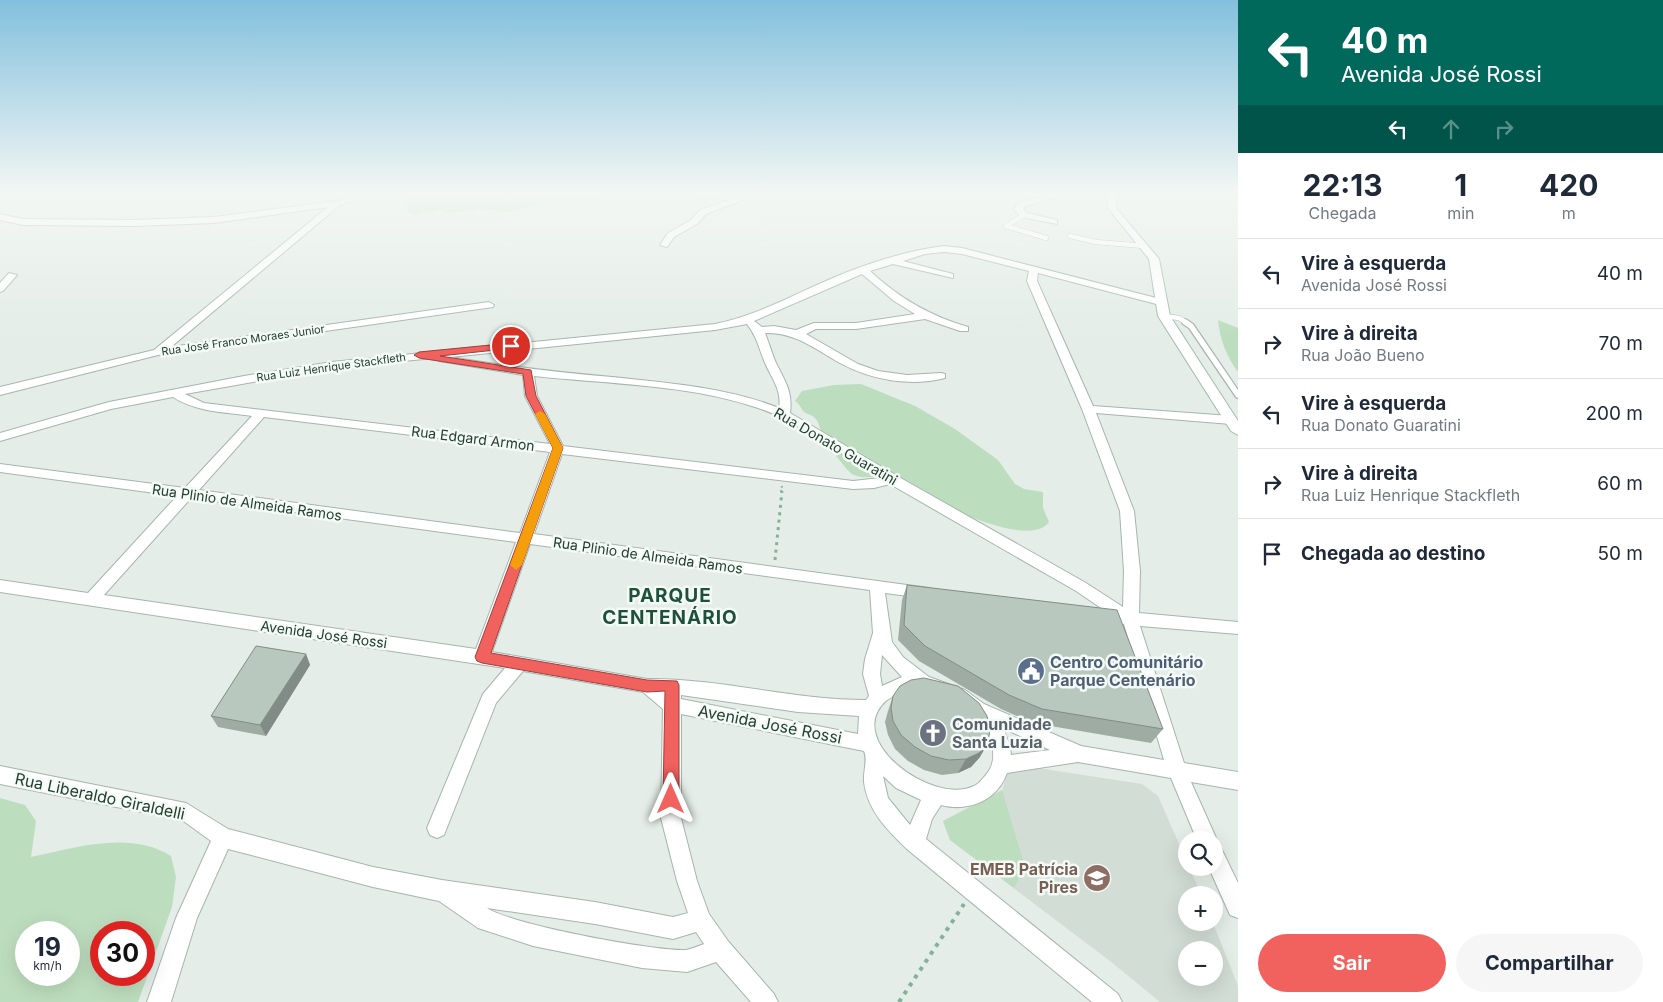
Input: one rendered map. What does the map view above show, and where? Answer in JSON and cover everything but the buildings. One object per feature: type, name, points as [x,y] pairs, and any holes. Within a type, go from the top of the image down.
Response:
[{"type":"street","points":[[158,352],[294,240]]},
{"type":"street","points":[[664,245],[668,240]]},
{"type":"street","points":[[1140,240],[1154,259],[1158,275],[1160,302],[1164,316],[1234,426]]},
{"type":"street","name":"Rua Luiz Henrique Stackfleth","points":[[0,437],[109,406],[322,366],[419,355],[672,332],[746,321],[863,270],[924,251],[953,249],[1160,302]]},
{"type":"street","points":[[894,261],[950,276]]},
{"type":"street","points":[[863,270],[887,292],[923,316],[964,329]]},
{"type":"street","points":[[1034,270],[1032,281],[1088,409],[1127,511],[1132,571],[1131,620],[1139,652],[1177,771],[1202,831]]},
{"type":"street","points":[[0,289],[12,275]]},
{"type":"street","name":"Rua José Franco Moraes Junior","points":[[0,391],[158,352],[489,305]]},
{"type":"street","points":[[799,334],[819,326],[856,326],[923,316]]},
{"type":"street","points":[[746,321],[759,330],[771,364],[782,383],[786,400],[784,414]]},
{"type":"street","points":[[759,330],[784,329],[799,334],[855,366],[880,375],[905,379],[941,376]]},
{"type":"street","name":"Rua Donato Guaratini","points":[[419,355],[528,372],[694,389],[759,404],[784,414],[892,479],[1081,587],[1131,620]]},
{"type":"street","points":[[482,657],[558,448],[531,396],[528,372]]},
{"type":"street","name":"Rua Edgard Armon","points":[[175,393],[186,401],[202,406],[853,485],[874,484],[892,479]]},
{"type":"street","points":[[1088,409],[1234,426]]},
{"type":"street","points":[[92,599],[261,413]]},
{"type":"street","name":"Rua Plinio de Almeida Ramos","points":[[0,468],[936,593]]},
{"type":"street","points":[[877,585],[880,636],[870,672],[874,702],[866,725],[872,749],[871,773],[875,796],[893,823],[915,843],[1110,1002]]},
{"type":"street","name":"Avenida José Rossi","points":[[0,586],[482,657],[647,686],[872,749]]},
{"type":"street","points":[[1092,614],[1131,620],[1238,628]]},
{"type":"street","points":[[880,636],[891,657],[906,671],[924,683],[944,688],[957,694],[980,710],[1079,754],[1238,781]]},
{"type":"street","points":[[437,828],[489,700],[519,664]]},
{"type":"street","points":[[874,702],[898,686],[924,683]]},
{"type":"street","points":[[671,694],[671,818],[687,881],[701,920],[720,949],[766,1002]]},
{"type":"street","name":"Avenida José Rossi","points":[[671,694],[844,709],[874,702]]},
{"type":"street","points":[[872,749],[890,773],[904,783],[934,797],[958,799],[980,794],[994,782],[1002,765],[1002,746],[994,727],[980,710]]},
{"type":"street","points":[[1002,765],[1079,754]]},
{"type":"street","name":"Rua Liberaldo Giraldelli","points":[[0,775],[186,812],[223,838]]},
{"type":"street","points":[[915,843],[923,815],[934,797]]},
{"type":"street","points":[[159,1002],[172,956],[199,884],[223,838],[373,877],[442,891],[595,913],[673,928],[701,920]]},
{"type":"street","points":[[1223,874],[1238,907]]},
{"type":"street","points":[[442,891],[486,920],[533,934],[642,957],[687,961],[720,949]]},
{"type":"lane","points":[[1086,240],[1146,246]]},
{"type":"lane","points":[[1164,316],[1179,318],[1191,326],[1238,395]]},
{"type":"path","points":[[774,572],[783,476]]},
{"type":"path","points":[[899,1002],[973,890]]},
{"type":"shaded area","name":"EMEB Patrícia Pires","points":[[1031,767],[1142,784],[1158,796],[1178,842],[1178,876],[1193,876],[1198,886],[1178,886],[1178,931],[1216,931],[1220,941],[1178,941],[1178,986],[1223,986],[1223,948],[1238,986],[1238,1002],[1160,1002],[1110,961],[950,840],[943,821],[1002,791],[1007,774],[1017,768]]},
{"type":"green space","points":[[1218,320],[1238,328],[1238,372],[1224,347]]},
{"type":"green space","points":[[861,384],[915,406],[955,429],[998,460],[1015,484],[1024,489],[1043,492],[1043,508],[1049,522],[1036,530],[1017,530],[993,525],[941,505],[882,478],[860,477],[852,474],[841,463],[826,442],[816,419],[804,412],[795,401],[802,391],[834,385]]},
{"type":"green space","points":[[1002,790],[1025,867],[1014,888],[950,840],[943,821]]},
{"type":"green space","points":[[0,798],[25,805],[36,821],[31,857],[102,843],[138,844],[155,848],[171,856],[176,877],[172,907],[155,954],[155,921],[90,921],[90,986],[144,986],[138,1002],[0,1002]]},
{"type":"slow traffic","points":[[516,565],[558,448],[540,414]]},
{"type":"place","name":"Centro Comunitário Parque Centenário","points":[[1031,671]]},
{"type":"place","name":"Comunidade Santa Luzia","points":[[933,733]]},
{"type":"place","name":"EMEB Patrícia Pires","points":[[1097,878]]},
{"type":"district","name":"PARQUE CENTENÁRIO","points":[[670,606]]},
{"type":"route","points":[[511,346],[419,355],[528,372],[531,396],[558,448],[482,657],[647,686],[672,685],[670,704],[671,799]]}]
